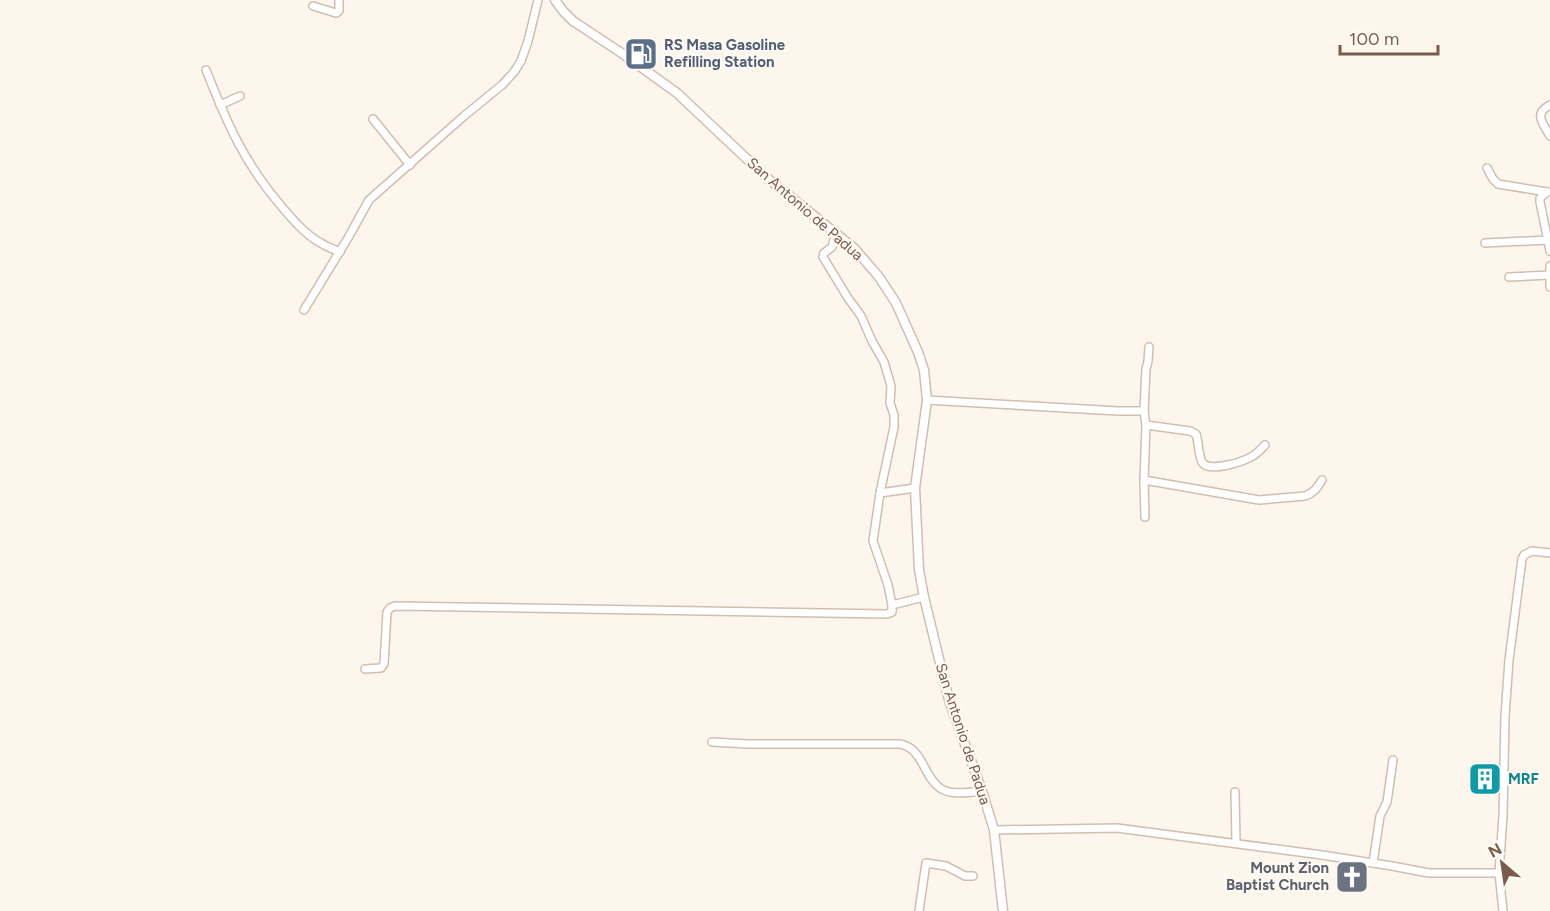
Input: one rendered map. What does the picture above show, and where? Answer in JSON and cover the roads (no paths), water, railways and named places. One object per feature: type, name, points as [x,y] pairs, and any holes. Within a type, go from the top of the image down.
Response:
[{"type":"street","points":[[313,6],[336,14],[339,11],[339,0]]},
{"type":"street","points":[[304,310],[369,200],[502,85],[514,72],[521,61],[528,41],[538,0]]},
{"type":"street","name":"San Antonio de Padua","points":[[555,0],[573,21],[677,93],[772,183],[836,232],[854,248],[879,277],[896,303],[924,370],[927,400],[915,488],[919,570],[949,700],[982,791],[993,830],[1003,911]]},
{"type":"street","points":[[206,70],[230,130],[267,190],[296,224],[318,242],[340,252]]},
{"type":"street","points":[[220,105],[240,96]]},
{"type":"street","points":[[1550,105],[1543,109],[1540,118],[1550,136]]},
{"type":"street","points":[[373,119],[410,165]]},
{"type":"street","points":[[1487,168],[1498,183],[1548,191]]},
{"type":"street","points":[[1548,191],[1540,198],[1540,201],[1550,251]]},
{"type":"street","points":[[365,669],[381,668],[384,664],[387,612],[395,606],[887,614],[892,612],[888,585],[873,541],[880,493],[894,428],[894,415],[890,405],[891,386],[884,362],[861,316],[823,257],[824,253],[832,247],[836,232]]},
{"type":"street","points":[[1485,243],[1548,240]]},
{"type":"street","points":[[1550,266],[1550,287]]},
{"type":"street","points":[[1509,277],[1550,275]]},
{"type":"street","points":[[1145,517],[1146,425],[1144,411],[1149,347]]},
{"type":"street","points":[[927,400],[1144,411]]},
{"type":"street","points":[[1146,425],[1194,432],[1202,462],[1207,466],[1218,467],[1252,457],[1265,445]]},
{"type":"street","points":[[1144,480],[1259,500],[1305,496],[1315,491],[1322,480]]},
{"type":"street","points":[[880,493],[915,488]]},
{"type":"street","points":[[1503,911],[1499,873],[1506,694],[1522,558],[1532,551],[1550,553]]},
{"type":"street","points":[[892,605],[924,597]]},
{"type":"street","points":[[712,742],[900,744],[911,747],[940,788],[956,792],[982,791]]},
{"type":"street","points":[[1373,863],[1380,816],[1387,801],[1393,760]]},
{"type":"street","points":[[1235,792],[1236,843]]},
{"type":"street","points":[[993,830],[1117,828],[1236,843],[1429,873],[1499,873]]},
{"type":"street","points":[[919,911],[926,862],[946,866],[965,876],[973,876]]},
{"type":"place","name":"RS Masa Gasoline Refilling Station","points":[[641,54]]},
{"type":"place","name":"MRF","points":[[1485,779]]},
{"type":"place","name":"Mount Zion Baptist Church","points":[[1352,877]]}]
